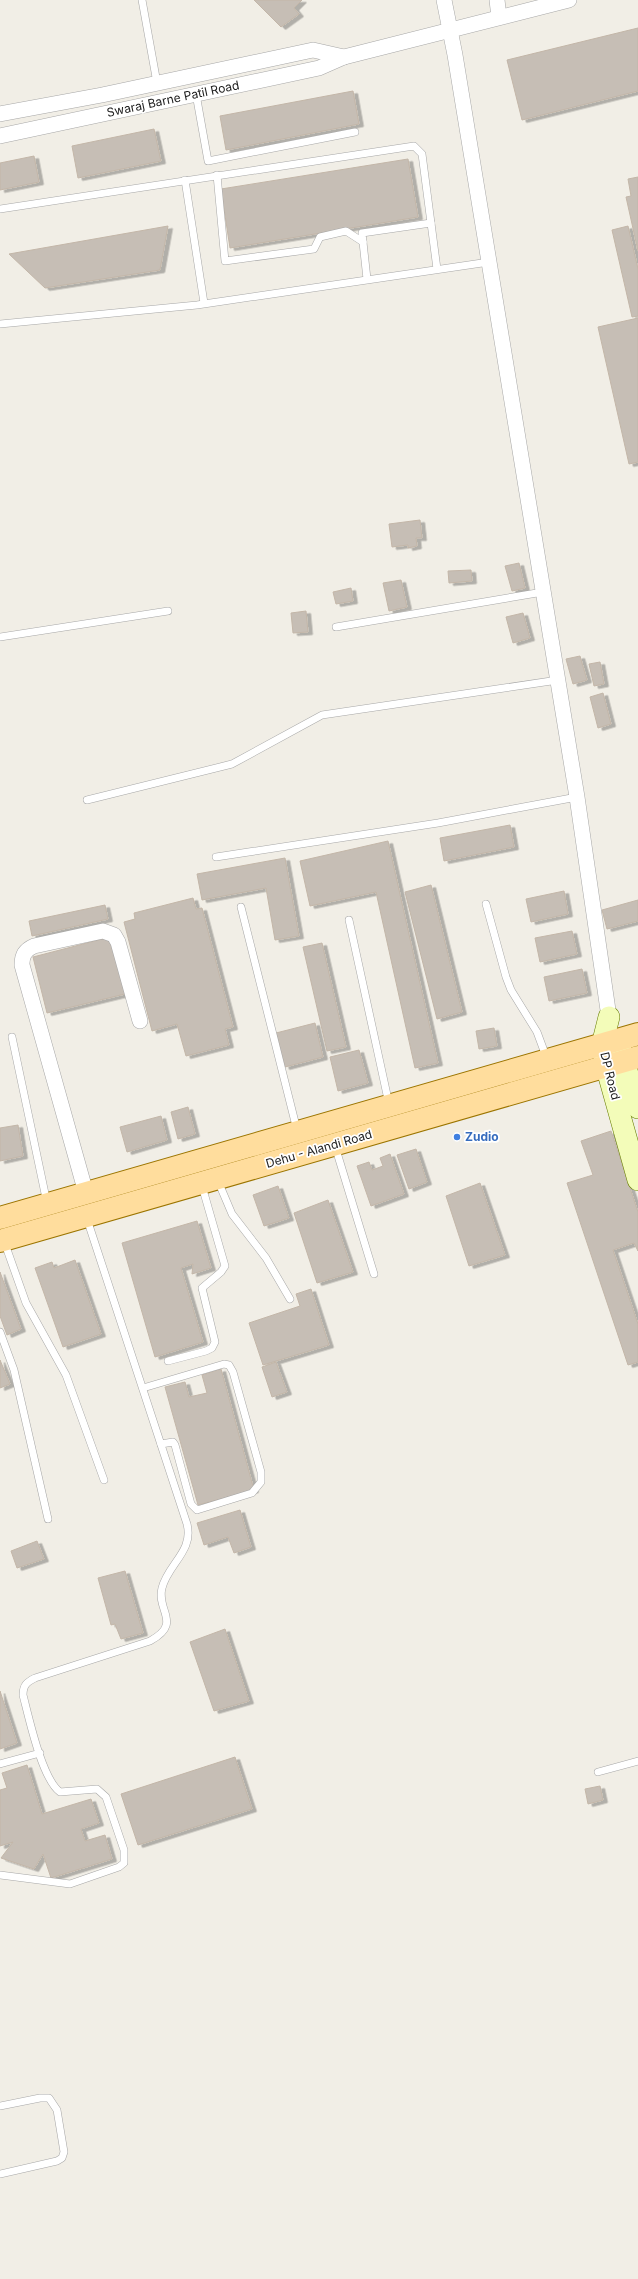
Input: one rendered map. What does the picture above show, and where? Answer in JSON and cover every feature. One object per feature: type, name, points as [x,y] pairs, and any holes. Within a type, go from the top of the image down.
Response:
[{"type":"main road","name":"Dehu - Alandi Road","points":[[0,1218],[619,1040]]},
{"type":"main road","name":"Dehu - Alandi Road","points":[[2,1241],[622,1062]]},
{"type":"street","points":[[444,0],[578,797],[609,1017]]},
{"type":"street","points":[[497,0],[499,17]]},
{"type":"street","name":"Swaraj Barne Patil Road","points":[[0,136],[319,68],[344,57],[569,0]]},
{"type":"street","name":"Swaraj Barne Patil Road","points":[[0,114],[313,50],[344,57]]},
{"type":"street","points":[[86,1193],[22,965],[22,956],[27,949],[34,946],[103,931],[114,935],[118,942],[140,1021]]},
{"type":"street","name":"DP Road","points":[[609,1017],[619,1040],[638,1180]]},
{"type":"street","name":"DP Road","points":[[622,1062],[638,1108]]},
{"type":"lane","points":[[142,0],[157,83]]},
{"type":"lane","points":[[196,94],[208,161],[355,132]]},
{"type":"lane","points":[[0,209],[414,146],[422,154],[437,269]]},
{"type":"lane","points":[[217,175],[225,261],[314,248],[320,236],[346,231],[363,242]]},
{"type":"lane","points":[[185,180],[204,304]]},
{"type":"lane","points":[[367,280],[362,233],[431,223]]},
{"type":"lane","points":[[0,324],[204,304],[489,262]]},
{"type":"lane","points":[[336,627],[544,592]]},
{"type":"lane","points":[[0,637],[168,611]]},
{"type":"lane","points":[[87,800],[232,764],[322,715],[558,680]]},
{"type":"lane","points":[[216,858],[438,824],[578,797]]},
{"type":"lane","points":[[486,904],[511,990],[537,1032],[548,1060]]},
{"type":"lane","points":[[241,907],[297,1132]]},
{"type":"lane","points":[[349,920],[390,1106]]},
{"type":"lane","points":[[12,1037],[47,1204]]},
{"type":"lane","points":[[334,1145],[374,1274]]},
{"type":"lane","points":[[210,1181],[223,1196],[232,1214],[266,1258],[290,1299]]},
{"type":"lane","points":[[168,1361],[206,1351],[212,1348],[215,1342],[202,1288],[221,1272],[225,1266],[210,1181]]},
{"type":"lane","points":[[0,1876],[70,1884],[119,1867],[124,1863],[124,1850],[106,1797],[97,1789],[60,1792],[51,1782],[40,1753],[23,1695],[23,1687],[27,1682],[150,1641],[165,1630],[167,1615],[161,1595],[162,1588],[185,1548],[189,1532],[87,1217]]},
{"type":"lane","points":[[2,1241],[26,1303],[66,1375],[104,1480]]},
{"type":"lane","points":[[0,1332],[14,1370],[48,1518]]},
{"type":"lane","points":[[143,1388],[224,1364],[229,1365],[233,1372],[261,1472],[261,1482],[252,1493],[197,1510],[191,1504],[173,1442],[161,1444]]},
{"type":"lane","points":[[0,1764],[40,1753]]},
{"type":"lane","points":[[598,1772],[638,1762]]},
{"type":"lane","points":[[0,2106],[40,2098],[49,2098],[57,2110],[64,2152],[62,2158],[57,2161],[0,2174]]},
{"type":"building","points":[[254,0],[302,0],[294,8],[299,14],[281,27]]},
{"type":"building","points":[[638,28],[638,91],[522,120],[507,60]]},
{"type":"building","points":[[353,91],[359,124],[226,150],[220,116]]},
{"type":"building","points":[[154,129],[161,161],[78,178],[72,146]]},
{"type":"building","points":[[34,156],[39,182],[0,190],[0,163]]},
{"type":"building","points":[[408,159],[418,217],[230,248],[221,189]]},
{"type":"building","points":[[638,177],[638,251],[626,197],[631,196],[628,179]]},
{"type":"building","points":[[168,226],[160,270],[45,288],[9,254]]},
{"type":"building","points":[[628,226],[638,269],[638,316],[632,317],[612,230]]},
{"type":"building","points":[[638,318],[638,462],[629,464],[598,327]]},
{"type":"building","points":[[420,520],[422,538],[416,538],[417,546],[408,548],[408,545],[392,547],[389,524]]},
{"type":"building","points":[[519,563],[525,588],[512,591],[505,566]]},
{"type":"building","points":[[471,570],[472,581],[449,583],[448,571]]},
{"type":"building","points":[[401,580],[407,607],[389,611],[383,583]]},
{"type":"building","points":[[351,588],[353,601],[336,604],[333,592]]},
{"type":"building","points":[[306,611],[308,632],[293,633],[291,613]]},
{"type":"building","points":[[523,613],[530,638],[513,643],[506,617]]},
{"type":"building","points":[[580,656],[587,680],[573,684],[566,659]]},
{"type":"building","points":[[600,662],[604,684],[594,686],[589,664]]},
{"type":"building","points":[[603,693],[611,724],[598,728],[590,697]]},
{"type":"building","points":[[510,825],[514,847],[444,861],[440,838]]},
{"type":"building","points":[[388,841],[438,1063],[415,1068],[376,892],[310,906],[300,861]]},
{"type":"building","points":[[285,858],[299,936],[275,940],[266,888],[202,900],[197,874]]},
{"type":"building","points":[[431,885],[462,1012],[437,1019],[405,892]]},
{"type":"building","points":[[564,891],[568,914],[531,922],[526,899]]},
{"type":"building","points":[[193,898],[196,909],[202,908],[233,1027],[225,1029],[229,1045],[186,1056],[177,1024],[152,1031],[124,922],[135,919],[134,913]]},
{"type":"building","points":[[638,900],[638,921],[607,929],[602,910]]},
{"type":"building","points":[[105,905],[108,919],[32,936],[29,921]]},
{"type":"building","points":[[572,931],[577,954],[540,962],[535,938]]},
{"type":"building","points":[[110,937],[125,994],[47,1013],[33,957]]},
{"type":"building","points":[[322,943],[346,1047],[327,1051],[303,947]]},
{"type":"building","points":[[582,969],[587,993],[549,1001],[544,977]]},
{"type":"building","points":[[315,1023],[323,1057],[285,1067],[276,1033]]},
{"type":"building","points":[[494,1028],[497,1046],[479,1049],[476,1031]]},
{"type":"building","points":[[359,1050],[368,1083],[338,1091],[330,1057]]},
{"type":"building","points":[[188,1107],[195,1134],[178,1139],[171,1112]]},
{"type":"building","points":[[161,1116],[167,1140],[127,1152],[120,1127]]},
{"type":"building","points":[[18,1125],[23,1156],[0,1161],[0,1128]]},
{"type":"building","points":[[611,1131],[638,1212],[638,1251],[634,1243],[613,1250],[638,1324],[638,1362],[628,1365],[567,1183],[593,1175],[581,1141]]},
{"type":"building","points":[[416,1149],[427,1182],[409,1189],[397,1155]]},
{"type":"building","points":[[390,1154],[404,1194],[371,1206],[357,1166],[369,1162],[372,1170],[383,1166],[380,1158]]},
{"type":"building","points":[[480,1183],[505,1255],[469,1266],[446,1196]]},
{"type":"building","points":[[278,1186],[289,1218],[264,1226],[253,1195]]},
{"type":"building","points":[[328,1200],[353,1272],[317,1283],[294,1213]]},
{"type":"building","points":[[197,1221],[211,1268],[192,1274],[193,1264],[181,1268],[203,1342],[155,1357],[122,1243]]},
{"type":"building","points":[[75,1260],[101,1334],[63,1347],[35,1268],[52,1262],[54,1268]]},
{"type":"building","points":[[0,1272],[21,1329],[7,1335],[0,1316]]},
{"type":"building","points":[[311,1289],[329,1345],[263,1365],[249,1323],[300,1306],[296,1294]]},
{"type":"building","points":[[0,1360],[10,1384],[0,1388]]},
{"type":"building","points":[[276,1362],[287,1392],[272,1397],[262,1367]]},
{"type":"building","points":[[221,1369],[254,1490],[198,1505],[165,1387],[185,1382],[189,1397],[207,1393],[202,1375]]},
{"type":"building","points":[[240,1510],[251,1547],[234,1553],[228,1537],[204,1545],[197,1523]]},
{"type":"building","points":[[37,1541],[44,1559],[17,1568],[11,1551]]},
{"type":"building","points":[[125,1571],[143,1633],[121,1639],[115,1624],[111,1625],[98,1578]]},
{"type":"building","points":[[225,1629],[249,1701],[214,1711],[190,1642]]},
{"type":"building","points":[[0,1691],[17,1743],[0,1749]]},
{"type":"building","points":[[235,1757],[252,1809],[138,1845],[121,1794]]},
{"type":"building","points":[[27,1765],[42,1814],[91,1799],[99,1823],[81,1829],[85,1841],[105,1835],[112,1859],[51,1878],[43,1854],[34,1869],[1,1858],[13,1842],[0,1846],[0,1790],[7,1788],[2,1773]]},
{"type":"building","points":[[600,1786],[603,1800],[588,1804],[585,1789]]},
{"type":"place","name":"Zudio","points":[[457,1137]]}]
